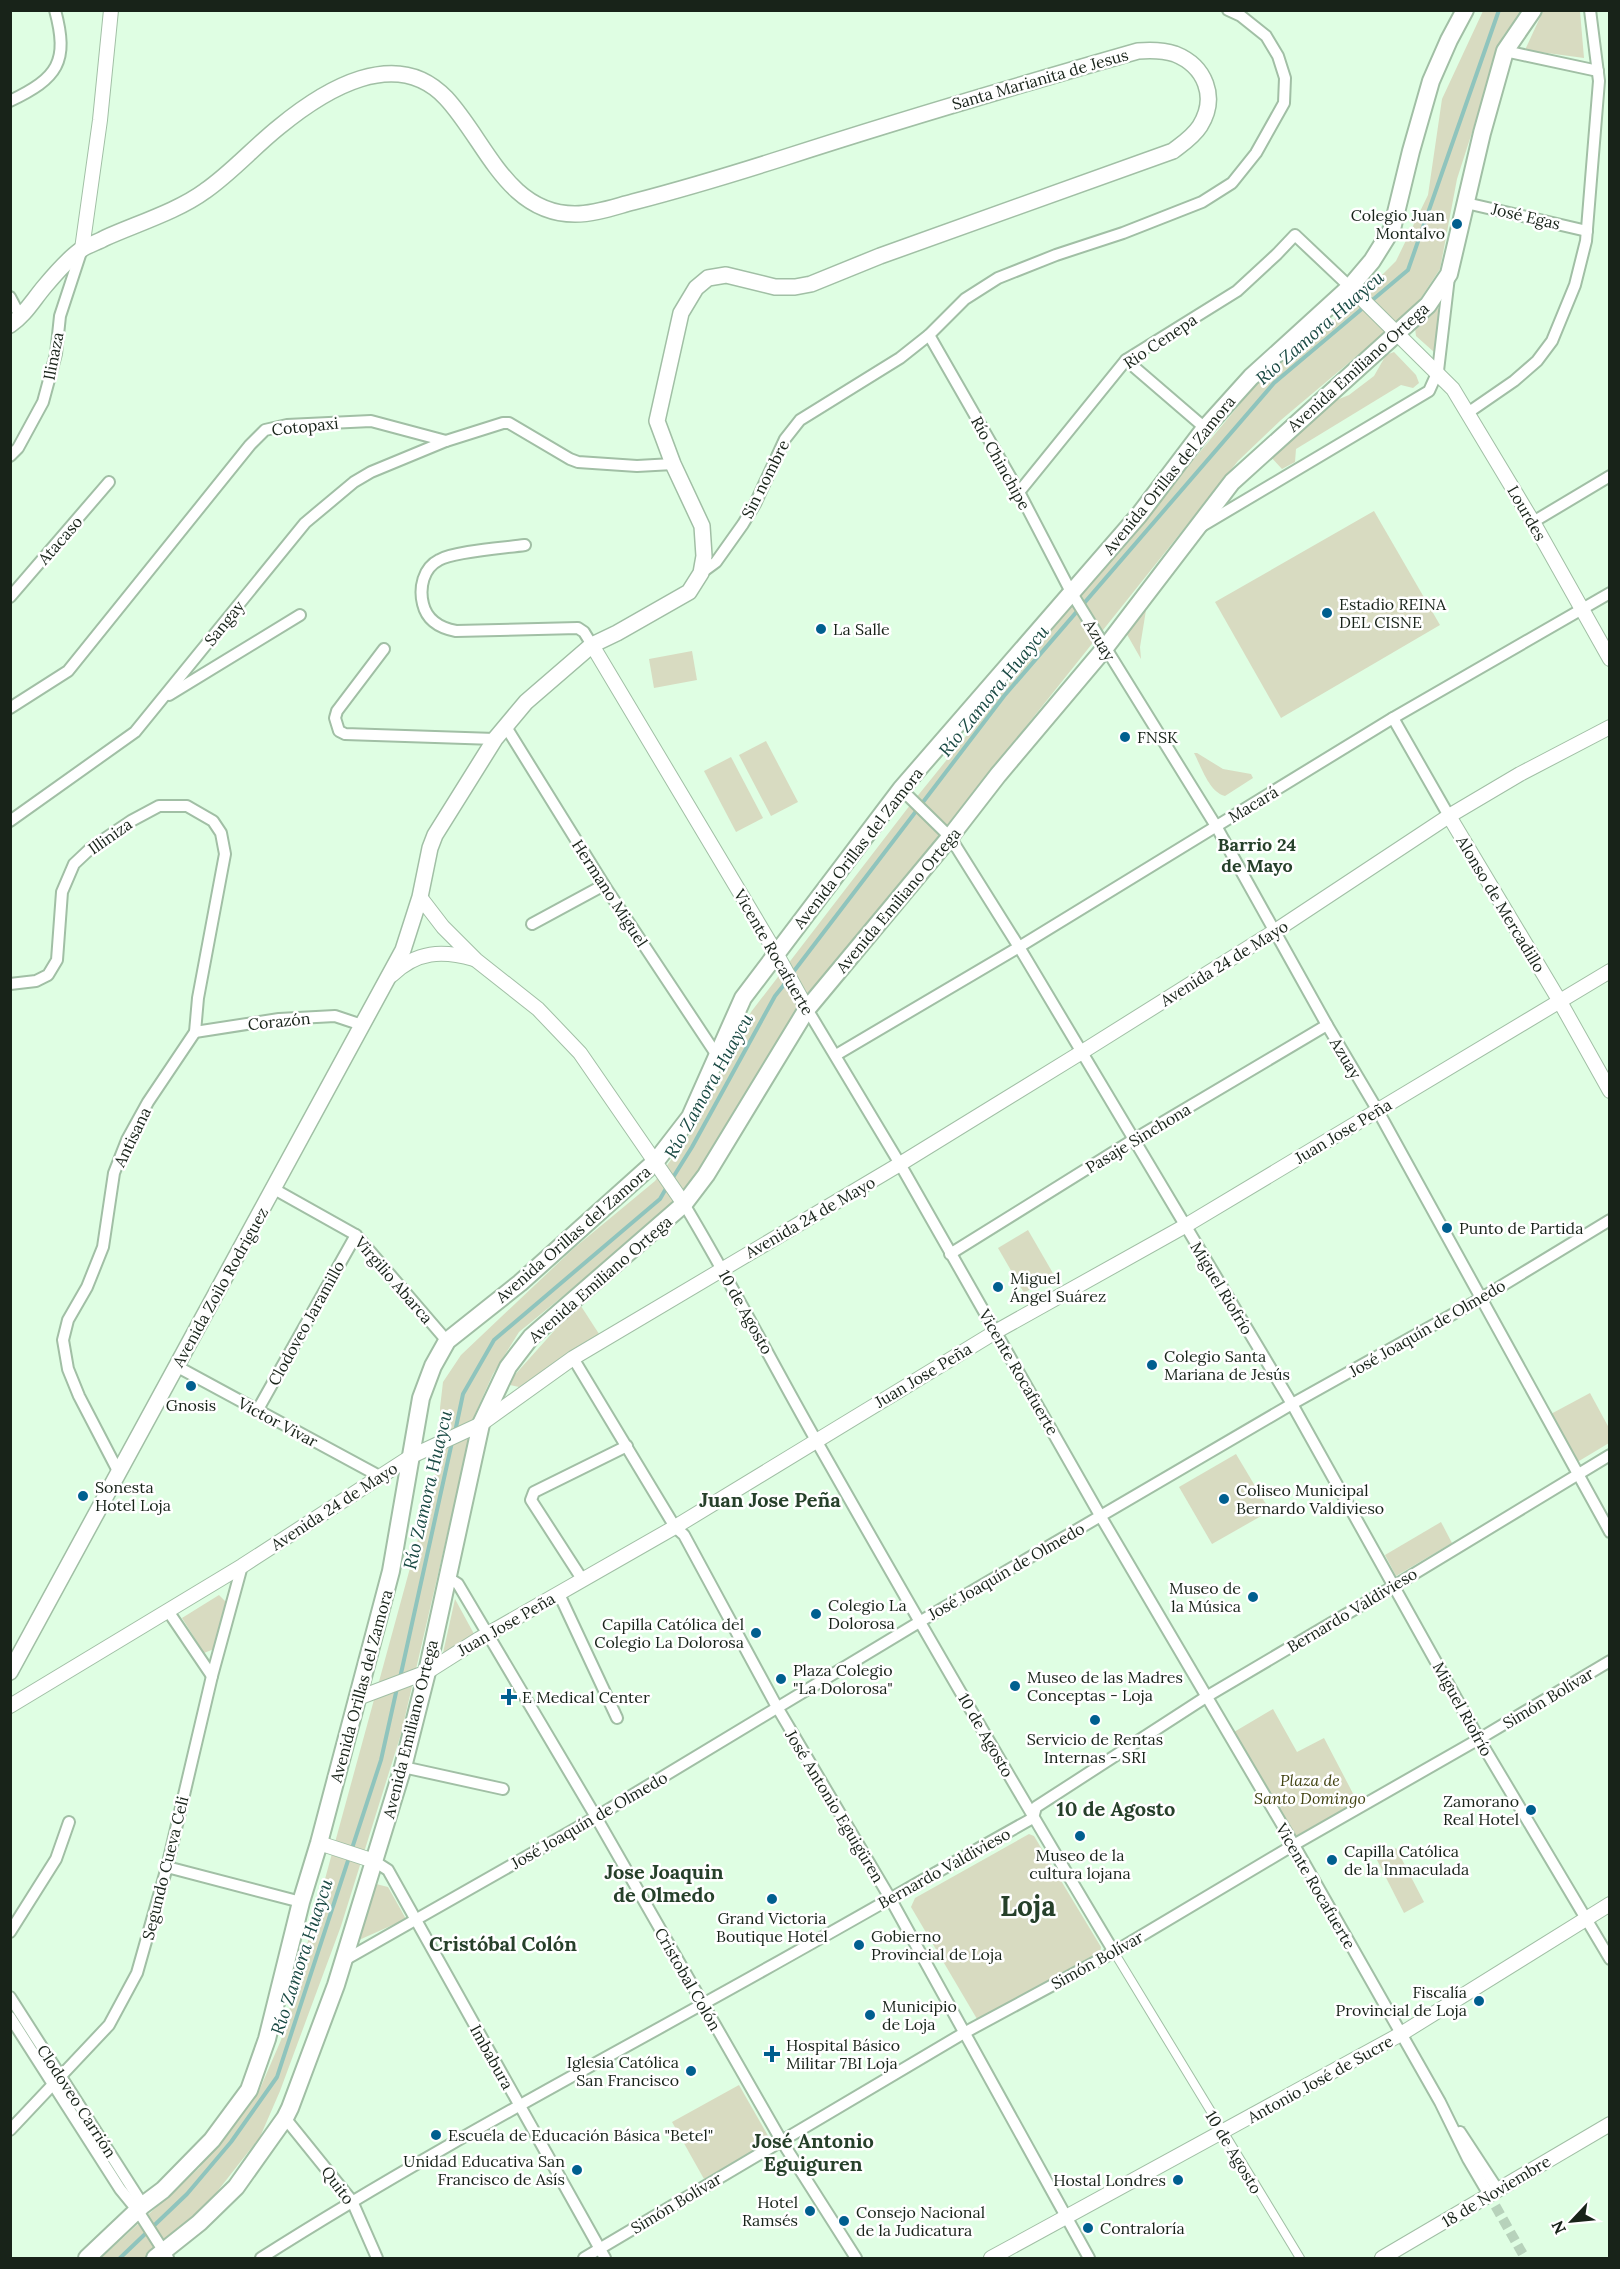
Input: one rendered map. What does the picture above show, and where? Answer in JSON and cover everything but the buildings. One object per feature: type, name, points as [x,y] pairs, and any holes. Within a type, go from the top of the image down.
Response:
[{"type":"main road","name":"Avenida Emiliano Ortega","points":[[162,2256],[236,2187],[285,2118],[342,1962],[403,1767],[421,1675],[447,1577],[481,1424],[508,1367],[531,1337],[684,1204],[706,1175],[807,1010],[947,833],[998,776],[1197,529],[1232,482],[1352,372],[1392,329],[1428,305],[1449,274],[1482,133],[1505,51],[1533,10]]},
{"type":"main road","name":"Avenida Orillas del Zamora","points":[[87,2259],[163,2190],[212,2140],[249,2090],[267,2040],[301,1902],[364,1696],[392,1571],[421,1398],[433,1366],[447,1341],[520,1283],[656,1161],[690,1117],[742,998],[905,792],[1075,597],[1205,428],[1251,377],[1354,291],[1392,229],[1431,81],[1460,12]]},
{"type":"main road","name":"Santa Marianita de Jesus","points":[[16,321],[46,285],[82,249],[179,206],[205,191],[280,126],[329,92],[354,81],[387,73],[405,73],[423,80],[439,91],[454,107],[510,186],[531,203],[553,212],[576,214],[658,196],[933,110],[1138,51],[1155,50],[1173,53],[1188,61],[1201,72],[1208,90],[1208,106],[1200,126],[1173,152],[880,256],[811,284],[775,287],[726,275],[708,278],[696,288],[681,313],[657,421],[673,464],[702,526],[704,556],[701,573]]},
{"type":"main road","points":[[420,897],[430,848],[435,835],[495,739],[526,702],[592,645],[689,592],[701,573]]},
{"type":"main road","name":"Avenida Zoilo Rodriguez","points":[[10,1672],[403,950],[420,897]]},
{"type":"street","points":[[10,101],[37,88],[53,70],[62,53],[62,36],[55,10]]},
{"type":"street","points":[[82,249],[100,120],[111,10]]},
{"type":"street","name":"Sin nombre","points":[[701,573],[716,562],[749,514],[792,428],[812,412],[900,358],[929,335],[978,289],[998,278],[1056,255],[1124,234],[1202,202],[1232,183],[1256,153],[1284,103],[1285,78],[1278,56],[1266,36],[1241,16],[1228,10]]},
{"type":"street","points":[[1469,412],[1537,361],[1551,341],[1575,285],[1587,231],[1599,81],[1590,10]]},
{"type":"street","points":[[1505,51],[1598,71]]},
{"type":"street","name":"José Egas","points":[[1466,203],[1587,231]]},
{"type":"street","name":"Rio Cenepa","points":[[1019,492],[1126,360],[1236,291],[1295,235],[1354,291]]},
{"type":"street","name":"Ilinaza","points":[[10,456],[18,448],[43,402],[56,354],[60,316],[82,249]]},
{"type":"street","points":[[1438,372],[1449,274]]},
{"type":"street","name":"Lourdes","points":[[1354,291],[1453,389],[1469,412],[1533,522],[1610,659]]},
{"type":"street","points":[[10,297],[16,321]]},
{"type":"street","name":"Río Chinchipe","points":[[929,335],[1019,492],[1075,597]]},
{"type":"street","points":[[1126,360],[1205,428]]},
{"type":"street","name":"Avenida Emiliano Ortega","points":[[1197,529],[1429,391],[1438,372]]},
{"type":"street","name":"Cotopaxi","points":[[10,708],[68,671],[250,445],[265,430],[287,425],[371,421],[446,441]]},
{"type":"street","points":[[446,441],[490,426],[508,423],[578,462],[637,466],[673,464]]},
{"type":"street","name":"Sangay","points":[[10,821],[135,732],[305,523],[354,482],[371,472],[446,441]]},
{"type":"street","points":[[1533,522],[1610,476]]},
{"type":"street","name":"Atacaso","points":[[10,597],[109,482]]},
{"type":"street","points":[[525,544],[438,560],[428,569],[422,581],[422,602],[426,614],[432,621],[456,632],[578,628],[584,632],[592,645]]},
{"type":"street","name":"Macará","points":[[836,1055],[1019,947],[1393,718],[1610,593]]},
{"type":"street","name":"Azuay","points":[[1075,597],[1216,826],[1327,1025],[1378,1111],[1610,1532]]},
{"type":"street","points":[[161,700],[300,615]]},
{"type":"street","name":"Vicente Rocafuerte","points":[[592,645],[900,1164],[1101,1516],[1493,2191]]},
{"type":"street","points":[[384,649],[337,711],[335,718],[339,731],[345,734],[495,739]]},
{"type":"street","name":"Alonso de Mercadillo","points":[[1393,718],[1610,1091]]},
{"type":"street","name":"Hermano Miguel","points":[[506,727],[604,885],[718,1057]]},
{"type":"street","name":"Avenida 24 de Mayo","points":[[10,1706],[242,1566],[412,1456],[481,1424],[573,1358],[900,1164],[1082,1052],[1275,931],[1449,816],[1520,774],[1610,728]]},
{"type":"street","name":"Miguel Riofrío","points":[[905,792],[947,833],[1019,947],[1292,1404],[1479,1739],[1610,1959]]},
{"type":"street","name":"Illiniza","points":[[10,984],[36,981],[48,975],[57,960],[62,892],[74,864],[91,848],[159,806],[188,806],[207,816],[221,833]]},
{"type":"street","name":"Antisana","points":[[118,1471],[79,1396],[68,1369],[63,1340],[68,1320],[87,1287],[103,1247],[114,1173],[127,1140],[148,1102],[195,1032],[198,998],[225,854],[221,833]]},
{"type":"street","points":[[532,924],[604,885]]},
{"type":"street","points":[[420,897],[442,927],[476,960],[538,1009],[573,1045],[684,1204]]},
{"type":"street","points":[[388,978],[405,963],[422,956],[454,953],[476,960]]},
{"type":"street","name":"Juan Jose Peña","points":[[364,1696],[421,1675],[582,1579],[675,1527],[997,1331],[1185,1226],[1610,971]]},
{"type":"street","name":"Corazón","points":[[195,1032],[279,1019],[324,1016],[335,1016],[362,1025]]},
{"type":"street","name":"Pasaje Sinchona","points":[[950,1254],[1133,1140],[1327,1025]]},
{"type":"street","name":"Virgilio Abarca","points":[[274,1189],[356,1235],[447,1341]]},
{"type":"street","name":"10 de Agosto","points":[[684,1204],[722,1268],[816,1440],[1033,1818],[1300,2259]]},
{"type":"street","name":"José Joaquín de Olmedo","points":[[342,1962],[596,1817],[921,1621],[1292,1404],[1480,1299],[1610,1220]]},
{"type":"street","name":"Clodoveo Jaramillo","points":[[257,1411],[356,1235]]},
{"type":"street","name":"José Antonio Eguigüren","points":[[573,1358],[675,1527],[684,1535],[777,1707],[890,1898],[1089,2259]]},
{"type":"street","name":"Victor Vivar","points":[[176,1366],[381,1477]]},
{"type":"street","points":[[582,1579],[531,1500],[534,1492],[627,1446]]},
{"type":"street","name":"Bernardo Valdivieso","points":[[261,2259],[352,2201],[518,2105],[702,2005],[1033,1818],[1036,1807],[1206,1697],[1610,1455]]},
{"type":"street","name":"Segundo Cueva Celi","points":[[10,2130],[109,2025],[137,1974],[167,1867],[212,1676],[242,1566]]},
{"type":"street","name":"Cristobal Colón","points":[[447,1577],[458,1584],[488,1634],[781,2140],[856,2259]]},
{"type":"street","points":[[559,1594],[618,1718]]},
{"type":"street","points":[[168,1611],[212,1676]]},
{"type":"street","name":"Simón Bolívar","points":[[584,2259],[602,2254],[781,2140],[964,2033],[1114,1952],[1610,1661]]},
{"type":"street","points":[[403,1767],[503,1789]]},
{"type":"street","points":[[10,1932],[56,1858],[69,1822]]},
{"type":"street","points":[[320,1843],[374,1861]]},
{"type":"street","name":"Imbabura","points":[[374,1861],[388,1870],[602,2254]]},
{"type":"street","points":[[167,1867],[301,1902]]},
{"type":"street","name":"Antonio José de Sucre","points":[[991,2259],[1401,2034],[1610,1904]]},
{"type":"street","name":"Clodoveo Carrión","points":[[10,1997],[58,2081],[141,2208],[162,2256]]},
{"type":"street","name":"Clodoveo Carrión","points":[[10,2017],[58,2081]]},
{"type":"street","name":"Quito","points":[[285,2118],[352,2201],[377,2259]]},
{"type":"street","name":"18 de Noviembre","points":[[1382,2259],[1493,2191],[1610,2124]]},
{"type":"green space","points":[[1483,11],[1522,11],[1503,36],[1457,179],[1440,269],[1415,307],[1281,420],[1238,461],[845,953],[763,1063],[710,1161],[671,1208],[519,1332],[493,1374],[475,1414],[401,1734],[341,1926],[280,2091],[260,2137],[209,2202],[148,2258],[101,2258],[199,2168],[259,2091],[281,2040],[442,1451],[440,1408],[443,1382],[461,1355],[573,1249],[655,1181],[687,1139],[751,1012],[907,809],[1067,611],[1270,368],[1348,309],[1396,261],[1428,195],[1442,99]]},
{"type":"green space","points":[[1543,11],[1580,11],[1584,58],[1525,50]]},
{"type":"green space","points":[[1438,308],[1442,311],[1434,352],[1416,336],[1415,328]]},
{"type":"green space","points":[[1394,352],[1416,375],[1419,383],[1413,388],[1401,385],[1296,449],[1295,462],[1282,469],[1270,456],[1329,403],[1349,395],[1374,376],[1386,355]]},
{"type":"green space","name":"Estadio REINA DEL CISNE","points":[[1374,511],[1440,625],[1281,718],[1215,602]]},
{"type":"green space","points":[[1147,604],[1140,647],[1141,659],[1125,631]]},
{"type":"green space","points":[[692,651],[697,680],[654,688],[649,659]]},
{"type":"green space","points":[[766,741],[798,802],[771,816],[739,755]]},
{"type":"green space","points":[[1194,753],[1223,769],[1251,774],[1253,778],[1225,796],[1219,794],[1210,784]]},
{"type":"green space","points":[[731,757],[763,818],[736,832],[704,771]]},
{"type":"green space","points":[[1028,1230],[1054,1275],[1024,1293],[998,1248]]},
{"type":"green space","points":[[579,1303],[601,1337],[519,1387],[510,1385],[512,1378]]},
{"type":"green space","points":[[1590,1393],[1609,1428],[1609,1443],[1574,1464],[1549,1415]]},
{"type":"green space","name":"Coliseo Municipal Bernardo Valdivieso","points":[[1236,1454],[1270,1511],[1212,1544],[1179,1487]]},
{"type":"green space","points":[[1441,1522],[1452,1543],[1396,1576],[1385,1555]]},
{"type":"green space","points":[[219,1595],[226,1602],[214,1649],[204,1653],[182,1618]]},
{"type":"green space","points":[[455,1599],[474,1634],[443,1653]]},
{"type":"green space","name":"Plaza de Santo Domingo","points":[[1273,1709],[1297,1752],[1324,1738],[1359,1805],[1296,1839],[1234,1732]]},
{"type":"green space","points":[[1029,1834],[1034,1836],[1101,1947],[1100,1954],[977,2019],[911,1907],[915,1898]]},
{"type":"green space","points":[[1396,1848],[1424,1902],[1404,1913],[1377,1860]]},
{"type":"green space","points":[[376,1884],[388,1887],[406,1919],[359,1940]]},
{"type":"green space","points":[[739,2085],[771,2141],[704,2179],[672,2122]]},
{"type":"waterway","name":"Río Zamora Huaycu","points":[[791,975],[1004,696],[1274,383],[1408,270],[1499,10]]},
{"type":"waterway","name":"Río Zamora Huaycu","points":[[672,1179],[775,996],[787,981]]},
{"type":"waterway","name":"Río Zamora Huaycu","points":[[455,1432],[463,1394],[494,1340],[660,1199],[668,1185]]},
{"type":"waterway","name":"Río Zamora Huaycu","points":[[400,1678],[452,1442]]},
{"type":"waterway","name":"Río Zamora Huaycu","points":[[120,2258],[187,2194],[231,2142],[277,2077],[381,1760],[397,1688]]},
{"type":"tunnel","points":[[1488,2193],[1525,2258]]},
{"type":"place","name":"Colegio Juan Montalvo","points":[[1457,224]]},
{"type":"place","name":"Estadio REINA DEL CISNE","points":[[1327,613]]},
{"type":"place","name":"La Salle","points":[[821,629]]},
{"type":"place","name":"FNSK","points":[[1125,737]]},
{"type":"place","name":"Punto de Partida","points":[[1447,1228]]},
{"type":"place","name":"Miguel Ángel Suárez","points":[[998,1287]]},
{"type":"place","name":"Colegio Santa Mariana de Jesús","points":[[1152,1365]]},
{"type":"place","name":"Gnosis","points":[[191,1386]]},
{"type":"place","name":"Sonesta Hotel Loja","points":[[83,1496]]},
{"type":"place","name":"Coliseo Municipal Bernardo Valdivieso","points":[[1224,1499]]},
{"type":"place","name":"Museo de la Música","points":[[1253,1597]]},
{"type":"place","name":"Colegio La Dolorosa","points":[[816,1614]]},
{"type":"place","name":"Capilla Católica del Colegio La Dolorosa","points":[[756,1633]]},
{"type":"place","name":"Plaza Colegio \"La Dolorosa\"","points":[[781,1679]]},
{"type":"place","name":"Museo de las Madres Conceptas - Loja","points":[[1015,1686]]},
{"type":"place","name":"E Medical Center","points":[[509,1697]]},
{"type":"place","name":"Servicio de Rentas Internas - SRI","points":[[1095,1720]]},
{"type":"place","name":"Zamorano Real Hotel","points":[[1531,1810]]},
{"type":"place","name":"Museo de la cultura lojana","points":[[1080,1836]]},
{"type":"place","name":"Capilla Católica de la Inmaculada","points":[[1332,1860]]},
{"type":"place","name":"Grand Victoria Boutique Hotel","points":[[772,1899]]},
{"type":"place","name":"Gobierno Provincial de Loja","points":[[859,1945]]},
{"type":"place","name":"Fiscalía Provincial de Loja","points":[[1479,2001]]},
{"type":"place","name":"Municipio de Loja","points":[[870,2015]]},
{"type":"place","name":"Hospital Básico Militar 7BI Loja","points":[[772,2054]]},
{"type":"place","name":"Iglesia Católica San Francisco","points":[[691,2071]]},
{"type":"place","name":"Escuela de Educación Básica \"Betel\"","points":[[436,2135]]},
{"type":"place","name":"Unidad Educativa San Francisco de Asís","points":[[577,2170]]},
{"type":"place","name":"Hostal Londres","points":[[1178,2180]]},
{"type":"place","name":"Hotel Ramsés","points":[[810,2211]]},
{"type":"place","name":"Consejo Nacional de la Judicatura","points":[[844,2221]]},
{"type":"place","name":"Contraloría","points":[[1088,2228]]},
{"type":"district","name":"Barrio 24 de Mayo","points":[[1257,855]]},
{"type":"district","name":"Juan Jose Peña","points":[[770,1500]]},
{"type":"district","name":"10 de Agosto","points":[[1116,1809]]},
{"type":"district","name":"Jose Joaquin de Olmedo","points":[[664,1884]]},
{"type":"district","name":"Loja","points":[[1028,1906]]},
{"type":"district","name":"Cristóbal Colón","points":[[503,1944]]},
{"type":"district","name":"José Antonio Eguiguren","points":[[813,2152]]}]
